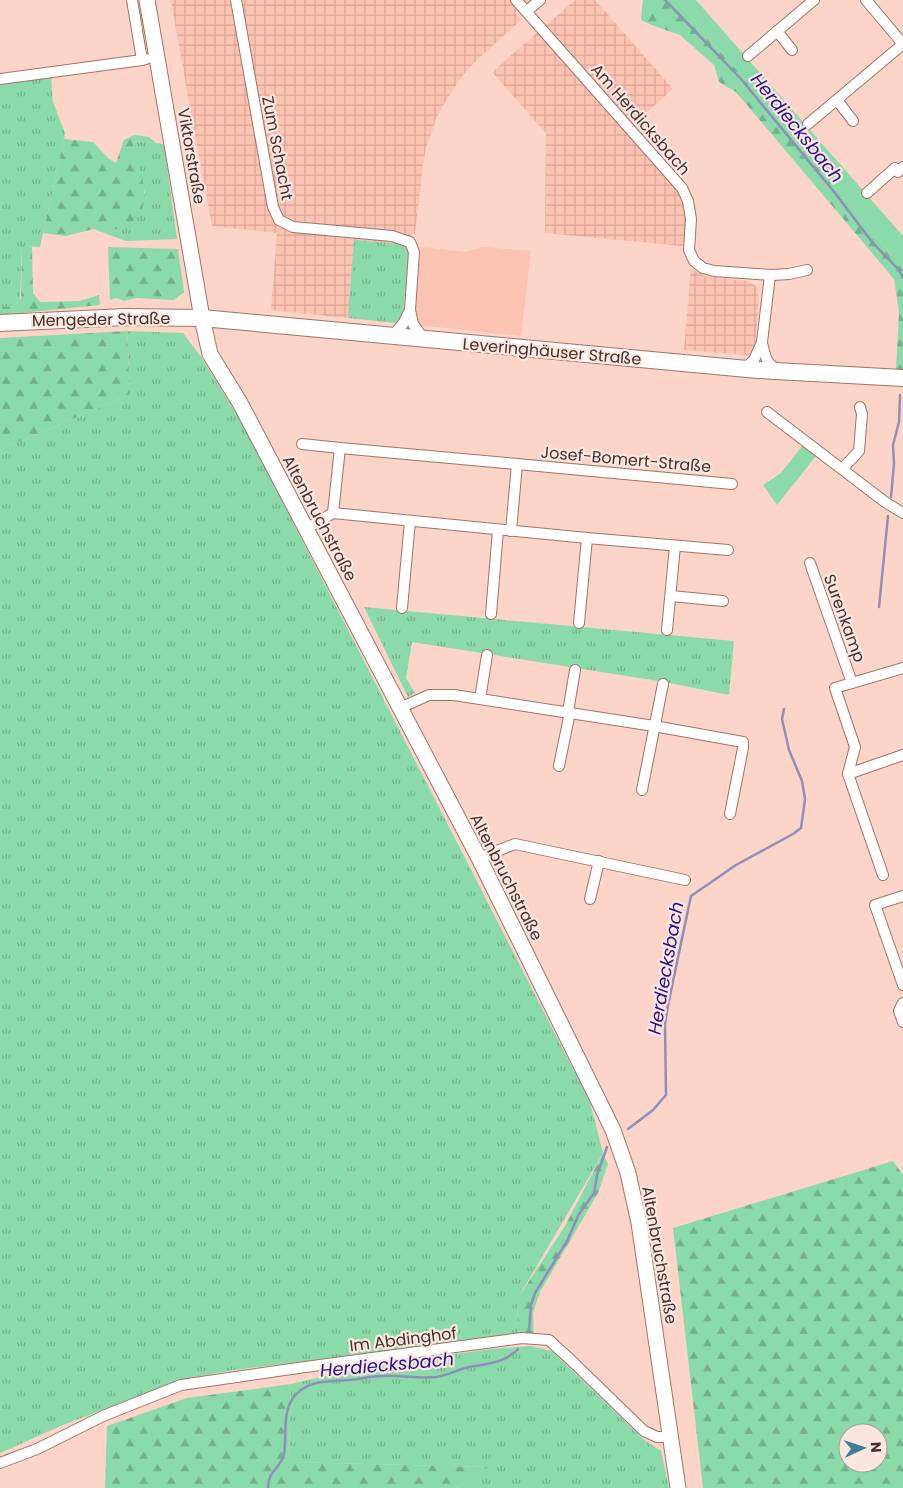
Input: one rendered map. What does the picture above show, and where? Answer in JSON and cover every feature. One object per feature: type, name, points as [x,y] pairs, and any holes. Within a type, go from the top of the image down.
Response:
[{"type":"main road","name":"Mengeder Straße","points":[[0,323],[125,316],[202,318]]},
{"type":"main road","name":"Leveringhäuser Straße","points":[[202,318],[744,369],[903,378]]},
{"type":"street","points":[[132,0],[142,60]]},
{"type":"street","name":"Viktorstraße","points":[[147,0],[202,318]]},
{"type":"street","name":"Zum Schacht","points":[[236,0],[273,207],[279,220],[293,227],[392,236],[410,242],[414,252],[410,310],[413,324],[422,338]]},
{"type":"street","name":"Am Herdicksbach","points":[[516,0],[682,188],[688,202],[691,219],[689,250],[694,261],[703,268],[770,275],[789,274],[807,270]]},
{"type":"street","points":[[527,11],[540,0]]},
{"type":"street","points":[[748,56],[814,0]]},
{"type":"street","points":[[808,124],[903,44],[866,0]]},
{"type":"street","points":[[777,31],[792,50]]},
{"type":"street","points":[[0,79],[157,58]]},
{"type":"street","points":[[837,100],[853,121]]},
{"type":"street","points":[[867,193],[895,168],[901,172]]},
{"type":"street","points":[[744,369],[754,360],[762,342],[770,275]]},
{"type":"street","name":"Zum Schacht","points":[[392,336],[403,324],[410,310]]},
{"type":"street","name":"Altenbruchstraße","points":[[202,318],[210,354],[240,403],[479,858],[605,1112],[619,1145],[628,1173],[639,1223],[678,1488]]},
{"type":"street","points":[[762,342],[766,360],[771,367],[786,372]]},
{"type":"street","points":[[842,469],[859,451],[862,414],[860,407]]},
{"type":"street","points":[[767,412],[885,502],[903,513]]},
{"type":"street","name":"Josef-Bomert-Straße","points":[[302,444],[732,484]]},
{"type":"street","points":[[333,513],[340,448]]},
{"type":"street","name":"Josef-Bomert-Straße","points":[[511,531],[517,464]]},
{"type":"street","points":[[306,529],[333,513],[498,530],[728,550]]},
{"type":"street","points":[[402,608],[410,521]]},
{"type":"street","points":[[491,614],[498,530]]},
{"type":"street","points":[[580,623],[587,538]]},
{"type":"street","points":[[667,630],[675,546]]},
{"type":"street","name":"Surenkamp","points":[[810,563],[852,682]]},
{"type":"street","points":[[671,596],[723,601]]},
{"type":"street","points":[[480,699],[487,655]]},
{"type":"street","name":"Surenkamp","points":[[848,774],[855,747],[835,688],[903,668]]},
{"type":"street","points":[[559,766],[575,670]]},
{"type":"street","points":[[642,790],[663,684]]},
{"type":"street","points":[[400,708],[429,695],[441,694],[569,712],[742,742],[743,748],[730,814]]},
{"type":"street","points":[[883,875],[848,774],[903,755]]},
{"type":"street","points":[[479,858],[514,844],[685,880]]},
{"type":"street","points":[[590,899],[599,861]]},
{"type":"street","points":[[903,896],[875,905],[903,985]]},
{"type":"street","points":[[903,1003],[899,1011],[903,1022]]},
{"type":"street","name":"Im Abdinghof","points":[[0,1463],[37,1448],[103,1416],[181,1385],[522,1338],[549,1340],[644,1431],[657,1437],[670,1437]]},
{"type":"shaded area","points":[[171,0],[533,0],[515,13],[521,20],[466,71],[438,114],[426,148],[415,234],[411,234],[403,312],[397,323],[271,310],[277,233],[212,226]]},
{"type":"shaded area","points":[[575,0],[595,0],[673,89],[632,125],[678,177],[693,247],[545,233],[546,133],[492,72]]},
{"type":"shaded area","points":[[421,247],[465,252],[483,247],[531,251],[521,336],[418,325],[415,319],[415,310]]},
{"type":"shaded area","points":[[691,268],[704,276],[748,281],[757,287],[759,299],[755,345],[749,355],[684,350]]},
{"type":"green space","points":[[643,0],[677,0],[870,228],[903,270],[903,370],[896,370],[899,312],[894,279],[736,92],[719,82],[714,65],[680,35],[641,20]]},
{"type":"green space","points":[[677,0],[696,0],[903,236],[903,270],[870,228]]},
{"type":"green space","points":[[51,76],[53,102],[65,133],[64,139],[40,247],[22,246],[20,299],[14,306],[0,307],[0,83]]},
{"type":"green space","points":[[134,135],[149,137],[156,143],[132,141],[143,183],[143,205],[140,214],[133,221],[122,227],[104,233],[94,229],[65,236],[43,233],[64,139],[93,142],[109,159],[116,163],[124,140]]},
{"type":"green space","points":[[132,141],[164,144],[177,239],[126,241],[104,233],[133,221],[145,193]]},
{"type":"green space","points":[[354,240],[399,244],[407,250],[409,257],[403,312],[402,318],[397,323],[348,318]]},
{"type":"green space","points":[[22,245],[32,247],[33,293],[40,302],[80,301],[99,295],[100,305],[0,315],[0,307],[14,306],[21,298]]},
{"type":"green space","points":[[108,247],[178,249],[184,292],[174,300],[136,298],[124,301],[116,298],[110,300]]},
{"type":"green space","points":[[127,331],[183,333],[201,357],[242,423],[590,1102],[603,1153],[518,1298],[517,1334],[234,1370],[183,1379],[63,1425],[0,1453],[0,450],[130,394]]},
{"type":"green space","points":[[127,331],[130,394],[0,450],[0,338]]},
{"type":"green space","points":[[803,445],[816,456],[777,505],[763,485],[781,473]]},
{"type":"green space","points":[[364,607],[734,641],[729,695],[665,682],[412,642],[406,678],[415,693],[408,697]]},
{"type":"green space","points":[[603,1153],[608,1164],[598,1193],[540,1292],[533,1312],[534,1335],[517,1334],[518,1298],[565,1226]]},
{"type":"green space","points":[[893,1161],[903,1175],[903,1488],[703,1488],[673,1228]]},
{"type":"green space","points":[[530,1346],[552,1351],[644,1440],[661,1451],[669,1488],[456,1488],[487,1467],[289,1462],[291,1384],[372,1365],[491,1349]]},
{"type":"green space","points":[[291,1384],[289,1462],[488,1467],[456,1488],[105,1488],[107,1426],[187,1398]]},
{"type":"waterway","name":"Herdiecksbach","points":[[665,0],[741,79],[835,193],[872,242],[899,270],[903,278]]},
{"type":"waterway","name":"Herdiecksbach","points":[[891,497],[894,464],[893,445],[899,422],[900,395]]},
{"type":"waterway","name":"Herdiecksbach","points":[[879,607],[888,516]]},
{"type":"waterway","name":"Herdiecksbach","points":[[628,1129],[653,1110],[666,1095],[665,1024],[691,896],[736,865],[801,828],[805,799],[802,781],[789,750],[782,719],[784,709]]},
{"type":"waterway","name":"Herdiecksbach","points":[[529,1331],[531,1305],[535,1293],[567,1241],[579,1214],[594,1193],[597,1175],[607,1147]]},
{"type":"waterway","name":"Herdiecksbach","points":[[268,1488],[270,1477],[284,1454],[287,1411],[293,1398],[305,1387],[311,1384],[379,1376],[436,1377],[502,1360],[518,1349]]}]
